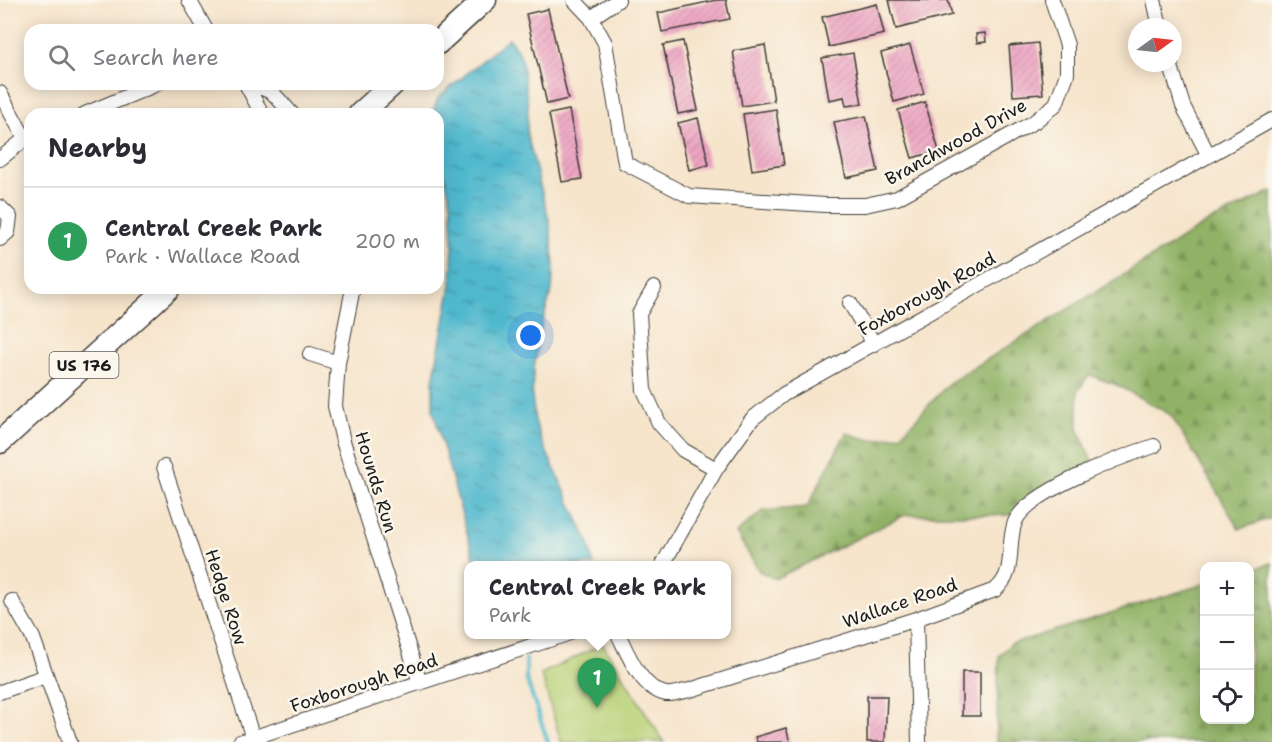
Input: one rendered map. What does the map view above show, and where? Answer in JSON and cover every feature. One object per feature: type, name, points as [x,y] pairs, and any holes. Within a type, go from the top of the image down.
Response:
[{"type":"main road","points":[[444,38],[485,0]]},
{"type":"main road","points":[[367,108],[386,90]]},
{"type":"main road","name":"US 176","points":[[0,442],[161,294]]},
{"type":"street","points":[[189,0],[203,24]]},
{"type":"street","points":[[574,0],[591,18],[618,0]]},
{"type":"street","name":"Branchwood Drive","points":[[591,18],[605,43],[625,163],[689,196],[865,205],[897,198],[1034,122],[1056,104],[1067,74],[1067,45],[1052,0]]},
{"type":"street","points":[[1154,0],[1158,18]]},
{"type":"street","points":[[1173,72],[1183,106],[1209,156]]},
{"type":"street","points":[[99,108],[143,90]]},
{"type":"street","points":[[249,90],[259,108]]},
{"type":"street","points":[[267,90],[272,92],[287,108]]},
{"type":"street","points":[[0,93],[24,131]]},
{"type":"street","name":"Foxborough Road","points":[[665,561],[716,469],[752,419],[784,394],[1272,120]]},
{"type":"street","points":[[0,159],[24,139]]},
{"type":"street","points":[[0,207],[10,218],[8,232],[0,239]]},
{"type":"street","points":[[654,288],[639,314],[644,390],[659,423],[683,450],[716,469]]},
{"type":"street","name":"Hounds Run","points":[[352,294],[338,363],[335,406],[343,441],[420,683]]},
{"type":"street","points":[[850,303],[874,344]]},
{"type":"street","points":[[310,354],[338,363]]},
{"type":"street","name":"Wallace Road","points":[[621,639],[634,665],[650,686],[666,694],[690,690],[916,619],[995,590],[1004,583],[1016,522],[1025,507],[1115,458],[1154,446]]},
{"type":"street","name":"Hedge Row","points":[[164,467],[254,738]]},
{"type":"street","points":[[12,601],[33,638],[70,742]]},
{"type":"street","points":[[916,619],[919,742]]},
{"type":"street","name":"Foxborough Road","points":[[240,742],[552,639]]},
{"type":"street","points":[[0,692],[46,676]]},
{"type":"green space","points":[[1272,191],[1272,518],[1239,529],[1171,415],[1117,385],[1089,375],[1078,391],[1078,428],[1093,463],[1010,515],[905,515],[775,579],[759,571],[736,533],[763,511],[807,507],[846,433],[871,440],[901,435],[949,383],[1205,224]]},
{"type":"green space","points":[[1272,563],[1272,742],[996,742],[999,656],[1011,644],[1200,585],[1200,724],[1254,724],[1254,569]]},
{"type":"green space","points":[[603,644],[664,742],[561,742],[541,674]]},
{"type":"water","points":[[509,38],[521,56],[528,105],[527,134],[550,224],[554,265],[552,290],[542,323],[534,368],[532,396],[535,421],[542,442],[588,541],[593,561],[475,561],[433,410],[433,381],[451,284],[453,242],[451,204],[444,174],[444,108],[434,108],[438,98]]},
{"type":"building","points":[[716,0],[726,0],[730,19],[662,32],[658,13]]},
{"type":"building","points":[[889,0],[948,0],[952,15],[896,29]]},
{"type":"building","points":[[877,4],[884,34],[829,47],[822,17]]},
{"type":"building","points":[[548,9],[568,99],[547,104],[526,14]]},
{"type":"building","points":[[985,33],[986,42],[977,43],[976,34]]},
{"type":"building","points":[[683,41],[698,110],[678,114],[663,45]]},
{"type":"building","points":[[1038,43],[1043,94],[1013,96],[1009,46]]},
{"type":"building","points":[[765,45],[774,101],[742,106],[733,51]]},
{"type":"building","points":[[910,45],[924,94],[894,102],[881,53]]},
{"type":"building","points":[[853,53],[862,104],[846,106],[844,97],[829,100],[822,58]]},
{"type":"building","points":[[925,102],[939,151],[912,158],[898,110]]},
{"type":"building","points":[[776,109],[784,165],[752,170],[743,114]]},
{"type":"building","points":[[569,110],[582,179],[562,182],[549,114]]},
{"type":"building","points":[[866,116],[878,171],[846,178],[834,122]]},
{"type":"building","points":[[698,118],[709,165],[689,170],[678,123]]},
{"type":"building","points":[[962,672],[980,672],[980,716],[962,716]]},
{"type":"building","points":[[867,696],[887,696],[885,742],[867,742]]},
{"type":"building","points":[[786,728],[790,742],[757,742],[755,737]]},
{"type":"waterway","points":[[526,659],[526,678],[548,742]]},
{"type":"place","name":"Central Creek Park","points":[[597,708]]}]
